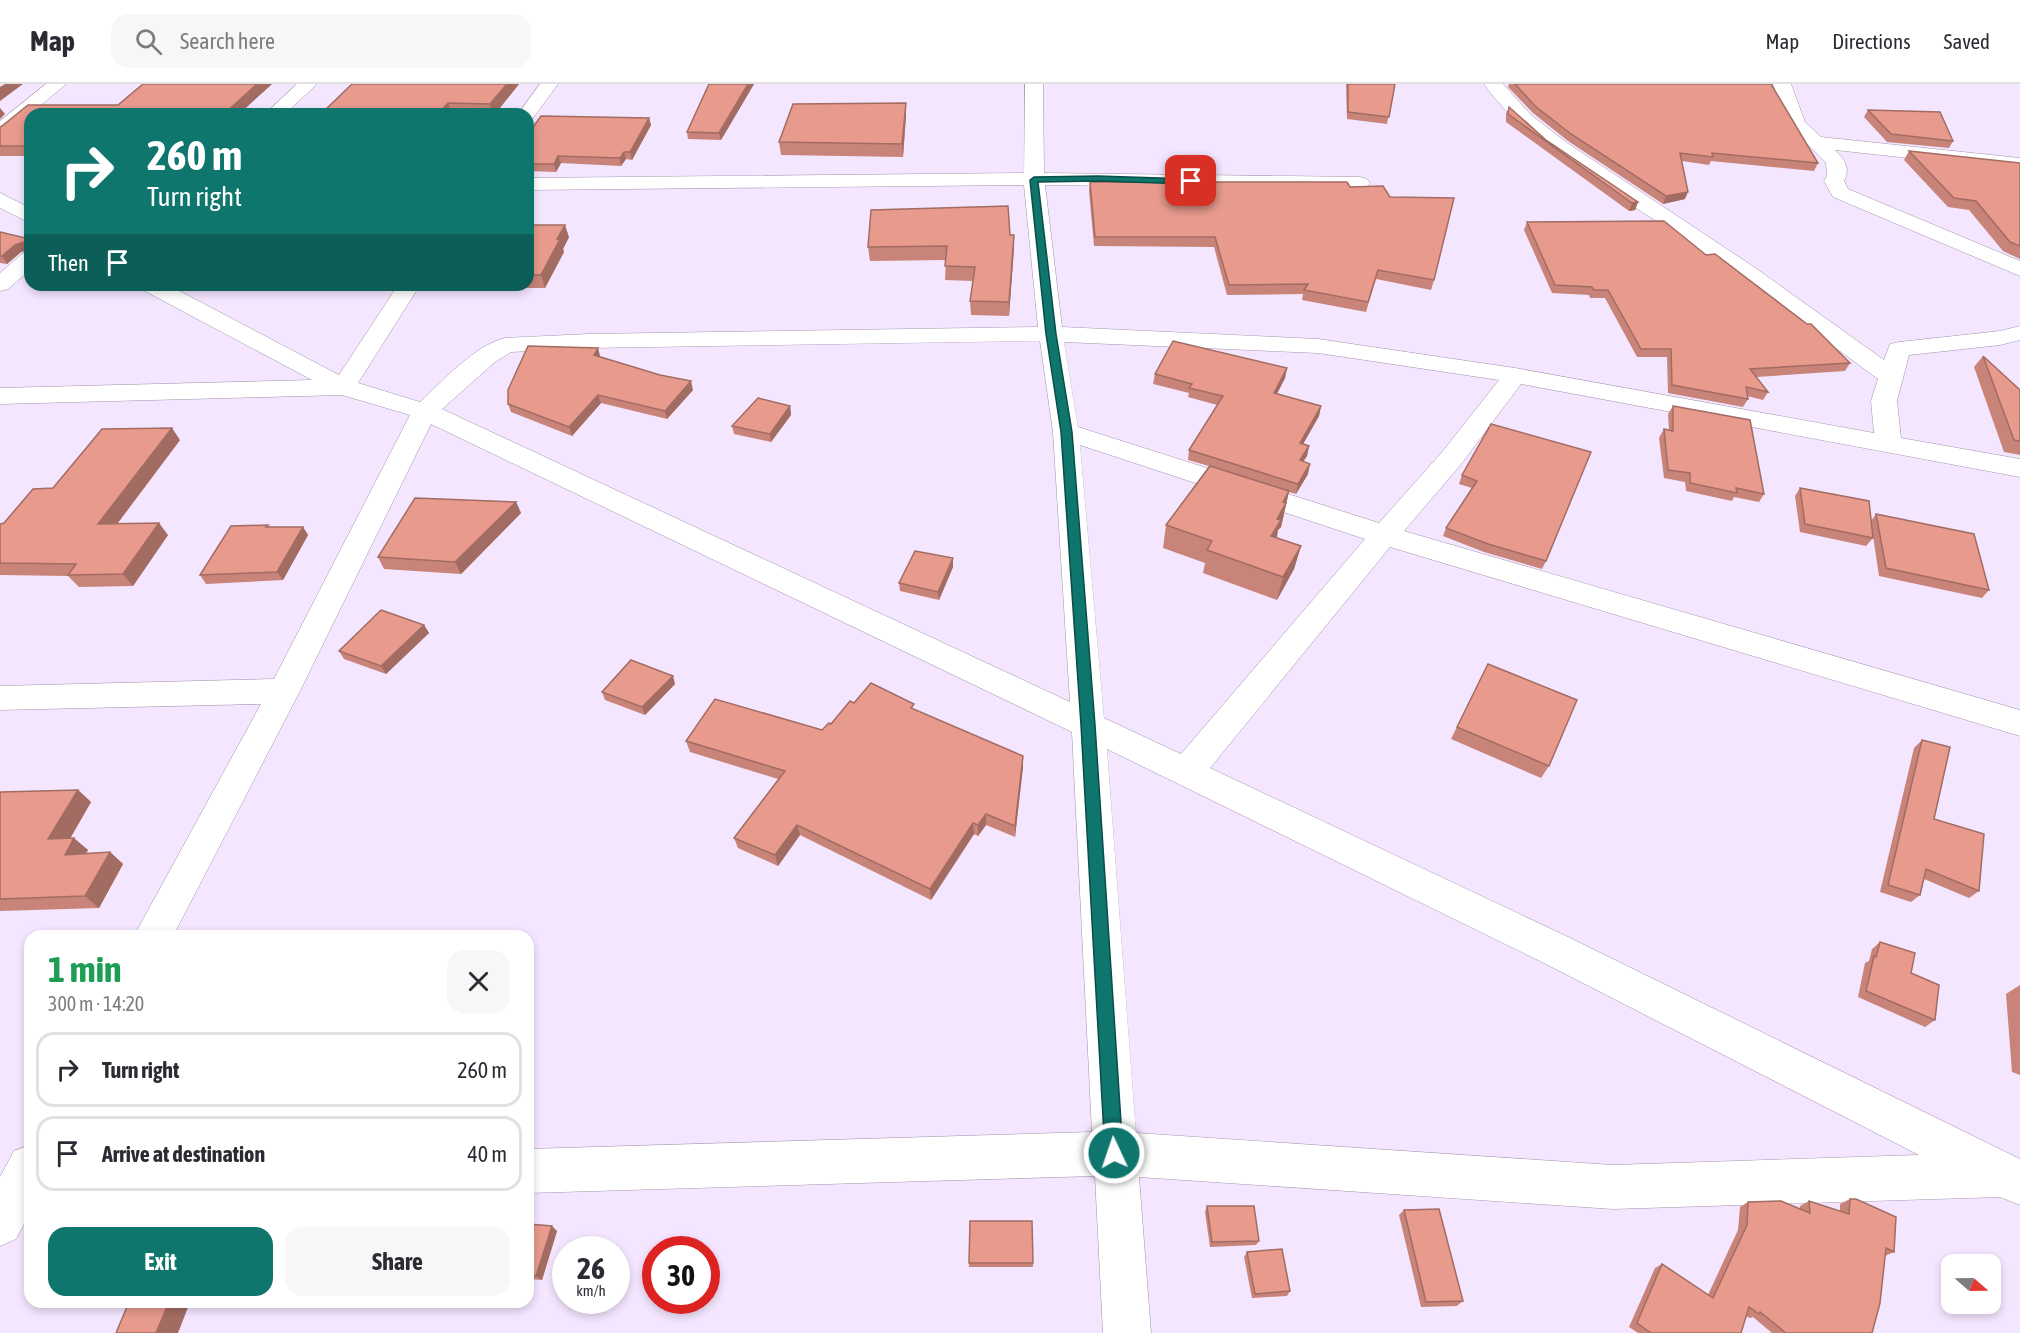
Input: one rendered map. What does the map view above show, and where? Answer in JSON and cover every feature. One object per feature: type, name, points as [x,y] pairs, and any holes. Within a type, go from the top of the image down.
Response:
[{"type":"street","points":[[27,108],[57,84]]},
{"type":"street","points":[[281,108],[308,84]]},
{"type":"street","points":[[531,108],[549,84]]},
{"type":"street","points":[[1034,84],[1034,180],[1051,334],[1066,432],[1088,725],[1127,1333]]},
{"type":"street","points":[[1493,84],[1524,119],[1560,147],[1746,273],[1892,377]]},
{"type":"street","points":[[1782,84],[1797,124],[1836,162],[1838,169],[1834,181],[1840,193],[2020,269]]},
{"type":"street","points":[[0,130],[24,111]]},
{"type":"street","points":[[1815,142],[2020,164]]},
{"type":"street","points":[[534,184],[1098,178],[1360,183]]},
{"type":"street","points":[[0,199],[24,213]]},
{"type":"street","points":[[0,284],[24,264]]},
{"type":"street","points":[[163,291],[343,387],[425,411],[1187,772],[1552,948],[2012,1179]]},
{"type":"street","points":[[343,387],[405,291]]},
{"type":"street","points":[[1888,443],[1884,401],[1899,349],[2001,338],[2020,333]]},
{"type":"street","points":[[156,930],[284,691],[425,411],[486,357],[505,345],[514,343],[1051,334],[1318,346],[1515,375],[2020,468]]},
{"type":"street","points":[[1187,772],[1384,535],[1462,447],[1515,375]]},
{"type":"street","points":[[0,396],[343,387]]},
{"type":"street","points":[[1066,432],[1384,535],[2020,723]]},
{"type":"street","points":[[0,698],[284,691]]},
{"type":"street","points":[[534,1171],[1114,1153],[1613,1187],[2012,1179]]},
{"type":"building","points":[[143,84],[257,84],[231,108],[24,108],[28,105],[118,105]]},
{"type":"building","points":[[352,84],[507,84],[490,104],[448,103],[444,108],[327,108]]},
{"type":"building","points":[[709,84],[748,84],[719,133],[687,132]]},
{"type":"building","points":[[1348,84],[1395,84],[1389,117],[1348,112]]},
{"type":"building","points":[[1515,84],[1771,84],[1818,163],[1712,153],[1713,157],[1680,153],[1688,192],[1666,196],[1571,134],[1535,106]]},
{"type":"building","points":[[906,103],[902,144],[779,142],[793,104]]},
{"type":"building","points":[[1509,107],[1546,140],[1638,202],[1632,203],[1508,114]]},
{"type":"building","points":[[24,108],[24,146],[0,146],[0,127]]},
{"type":"building","points":[[1868,110],[1940,112],[1953,141],[1891,134]]},
{"type":"building","points":[[541,116],[649,118],[630,152],[624,152],[620,158],[558,156],[554,164],[534,164],[534,126]]},
{"type":"building","points":[[1909,151],[2020,163],[2020,246],[2010,242],[1976,201],[1954,198]]},
{"type":"building","points":[[1090,182],[1347,182],[1350,187],[1383,186],[1390,197],[1454,198],[1434,280],[1378,270],[1368,302],[1304,290],[1308,284],[1229,285],[1215,237],[1095,237]]},
{"type":"building","points":[[1008,206],[1010,235],[1014,235],[1009,302],[970,301],[975,267],[945,266],[947,246],[868,247],[871,210]]},
{"type":"building","points":[[1664,221],[1706,255],[1715,254],[1807,324],[1811,324],[1850,363],[1750,369],[1768,392],[1746,387],[1748,399],[1672,385],[1671,349],[1641,349],[1608,290],[1555,285],[1527,222]]},
{"type":"building","points":[[534,225],[565,225],[557,239],[560,239],[541,275],[534,275]]},
{"type":"building","points":[[0,232],[24,238],[24,242],[15,245],[0,256]]},
{"type":"building","points":[[1173,341],[1287,368],[1274,393],[1321,406],[1300,443],[1309,446],[1300,460],[1310,464],[1298,484],[1189,450],[1223,396],[1189,388],[1192,384],[1155,374]]},
{"type":"building","points":[[528,346],[598,348],[594,355],[660,375],[691,381],[665,411],[598,395],[569,427],[508,404],[508,390]]},
{"type":"building","points":[[1983,356],[2020,390],[2020,441],[2014,440]]},
{"type":"building","points":[[758,398],[790,406],[770,434],[732,426]]},
{"type":"building","points":[[1673,406],[1750,420],[1764,494],[1736,488],[1737,493],[1690,483],[1690,473],[1668,470],[1664,429],[1673,431]]},
{"type":"building","points":[[1491,424],[1591,452],[1546,561],[1488,544],[1446,528],[1477,481],[1462,475]]},
{"type":"building","points":[[172,428],[98,524],[159,523],[123,574],[68,575],[76,564],[0,563],[0,524],[4,523],[33,489],[53,488],[102,429]]},
{"type":"building","points":[[1210,466],[1289,491],[1283,502],[1286,503],[1277,519],[1281,520],[1271,536],[1301,546],[1283,577],[1207,550],[1212,541],[1166,525]]},
{"type":"building","points":[[1800,488],[1869,501],[1873,538],[1805,524]]},
{"type":"building","points":[[415,498],[516,502],[455,562],[378,557]]},
{"type":"building","points":[[1876,514],[1974,534],[1989,590],[1886,568]]},
{"type":"building","points":[[268,525],[266,527],[303,527],[277,572],[200,575],[231,526]]},
{"type":"building","points":[[915,551],[953,558],[938,592],[899,583]]},
{"type":"building","points":[[381,610],[424,625],[381,666],[339,651]]},
{"type":"building","points":[[631,660],[673,676],[642,707],[602,692]]},
{"type":"building","points":[[1488,664],[1577,700],[1549,766],[1457,727]]},
{"type":"building","points":[[871,683],[914,704],[911,708],[1023,756],[1015,826],[986,814],[978,825],[973,823],[930,889],[797,825],[775,855],[734,838],[785,771],[686,741],[715,699],[822,730],[829,723],[831,724],[850,701],[854,703]]},
{"type":"building","points":[[1922,740],[1950,747],[1934,819],[1984,834],[1979,891],[1926,869],[1920,895],[1888,885]]},
{"type":"building","points":[[78,790],[48,839],[74,838],[65,855],[110,852],[85,896],[0,899],[0,792]]},
{"type":"building","points":[[1880,942],[1915,953],[1911,973],[1939,985],[1935,1020],[1866,991],[1874,956],[1876,957]]},
{"type":"building","points":[[1850,1199],[1856,1199],[1896,1217],[1894,1252],[1886,1248],[1880,1303],[1872,1333],[1786,1333],[1760,1312],[1759,1314],[1749,1307],[1741,1333],[1651,1333],[1637,1323],[1662,1264],[1713,1298],[1747,1225],[1748,1202],[1781,1201],[1810,1213],[1809,1201],[1849,1214]]},
{"type":"building","points":[[1207,1206],[1254,1206],[1259,1241],[1212,1242]]},
{"type":"building","points":[[1439,1209],[1463,1301],[1426,1302],[1404,1210]]},
{"type":"building","points":[[970,1221],[1032,1221],[1033,1263],[969,1263]]},
{"type":"building","points":[[534,1224],[552,1226],[536,1276],[534,1276]]},
{"type":"building","points":[[1282,1249],[1290,1291],[1255,1294],[1247,1252]]},
{"type":"building","points":[[126,1308],[166,1308],[156,1333],[116,1333]]},
{"type":"route","points":[[1114,1153],[1088,725],[1066,432],[1051,334],[1034,180],[1098,178],[1191,181]]}]
